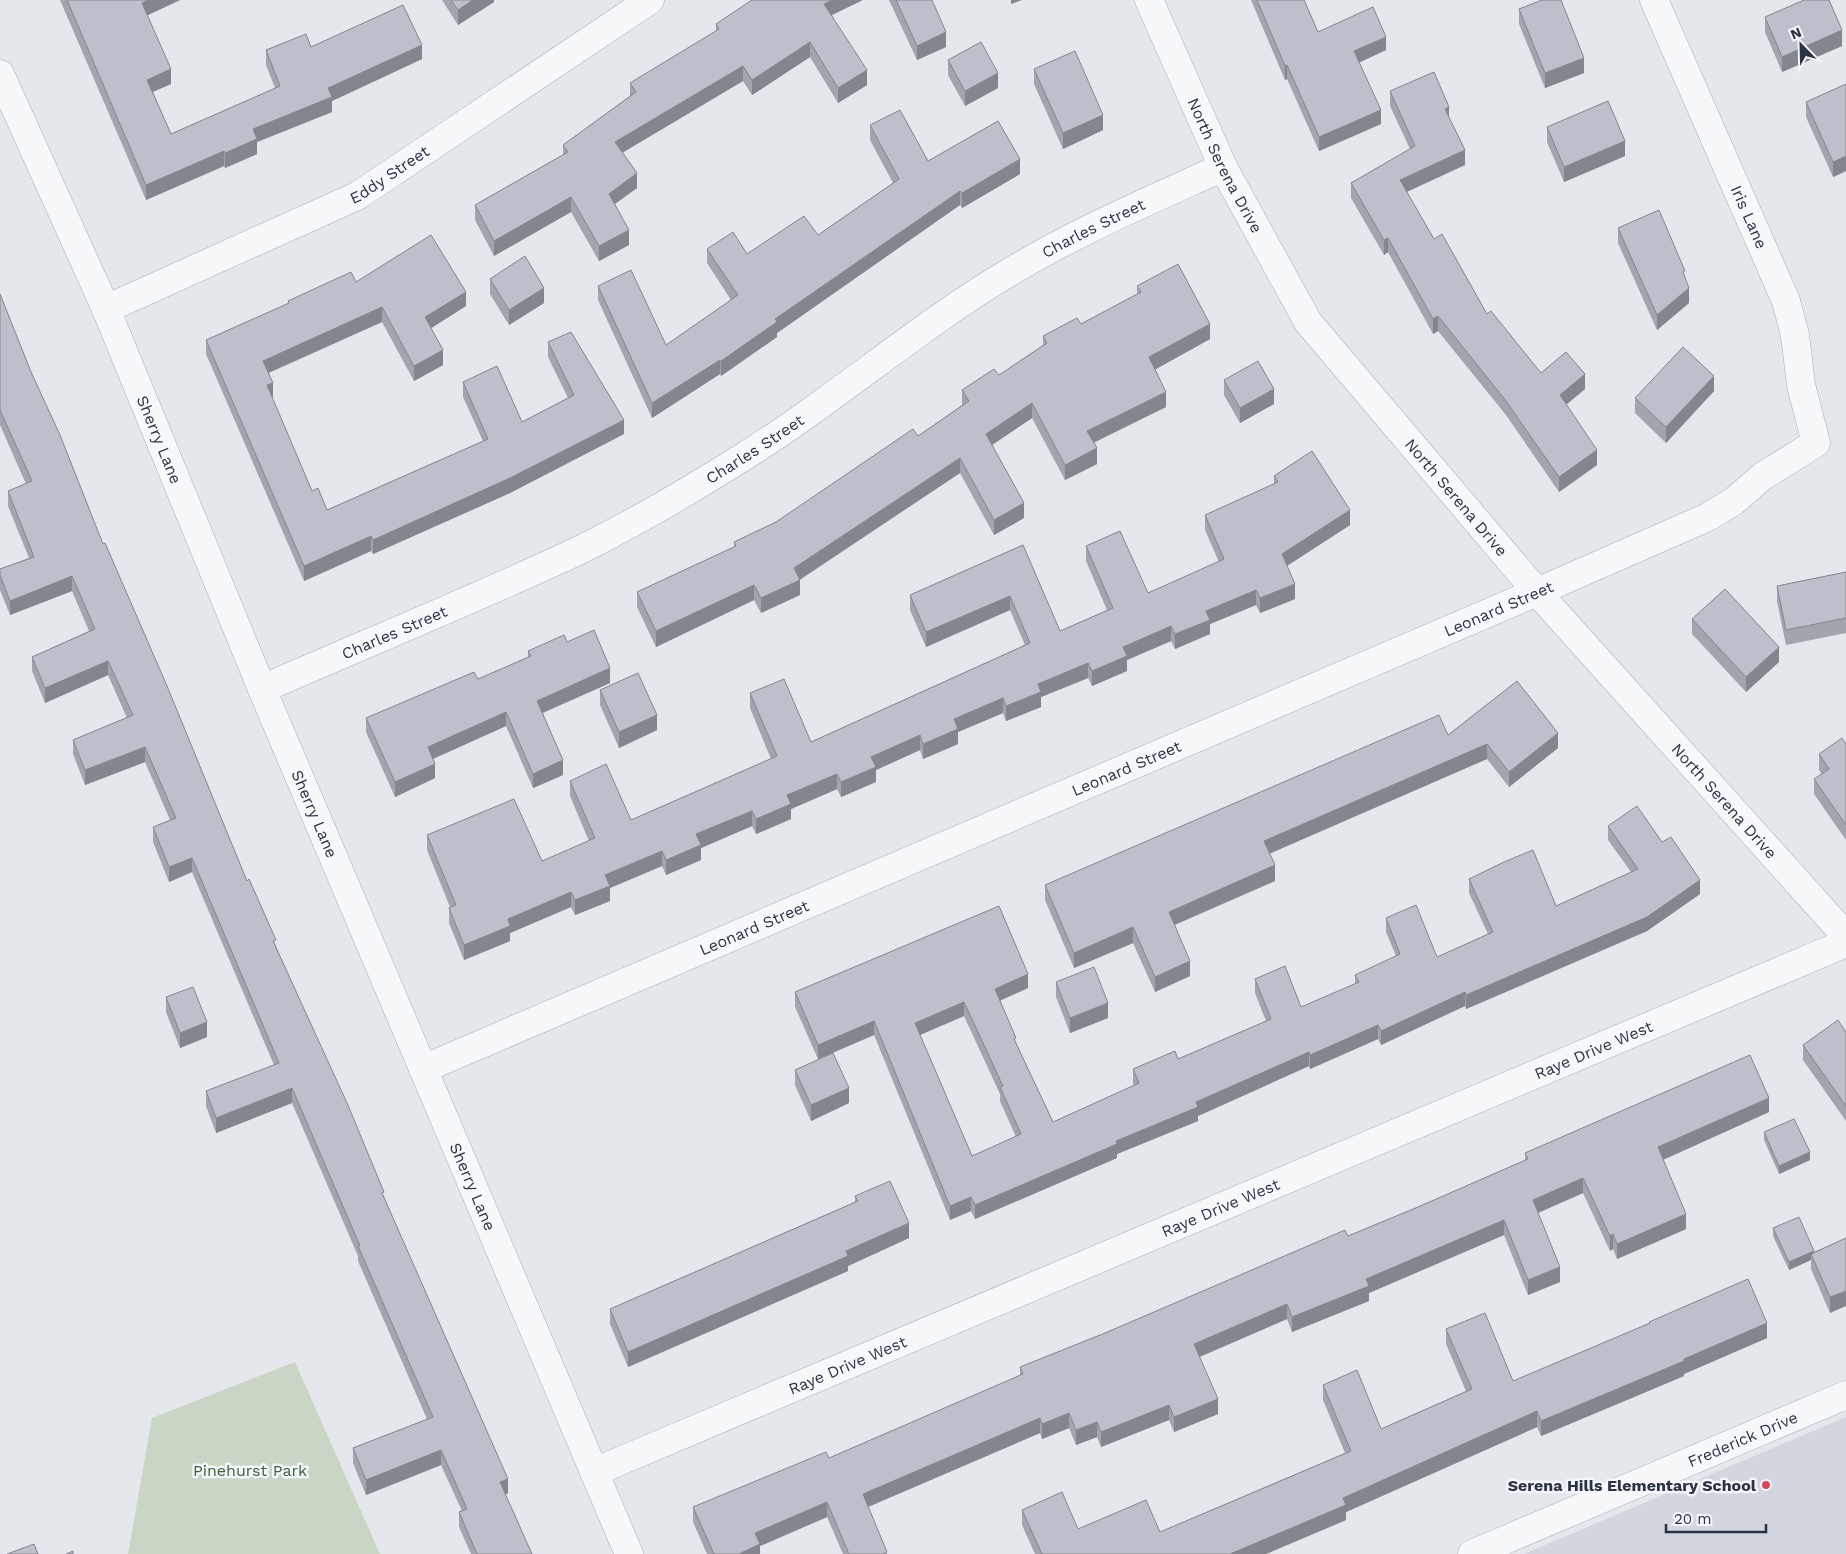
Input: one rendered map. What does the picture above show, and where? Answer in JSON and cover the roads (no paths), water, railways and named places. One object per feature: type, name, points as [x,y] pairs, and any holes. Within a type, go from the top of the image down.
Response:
[{"type":"street","name":"Eddy Street","points":[[106,309],[357,196],[650,0]]},
{"type":"street","name":"North Serena Drive","points":[[1149,0],[1222,166],[1308,322],[1537,592],[1846,936]]},
{"type":"street","name":"Iris Lane","points":[[1654,0],[1786,301],[1795,335],[1801,385],[1816,443]]},
{"type":"street","name":"Sherry Lane","points":[[0,74],[106,309],[262,689],[629,1554]]},
{"type":"street","name":"Charles Street","points":[[262,689],[566,556],[630,524],[744,457],[798,421],[936,320],[1009,272],[1080,232],[1222,166]]},
{"type":"street","name":"Leonard Street","points":[[423,1069],[1708,517],[1734,501],[1763,476],[1816,443]]},
{"type":"street","name":"Raye Drive West","points":[[594,1472],[1846,943]]},
{"type":"street","name":"Frederick Drive","points":[[1472,1554],[1846,1395]]},
{"type":"place","name":"Serena Hills Elementary School","points":[[1766,1485]]},
{"type":"park label","name":"Pinehurst Park","points":[[250,1470]]}]
